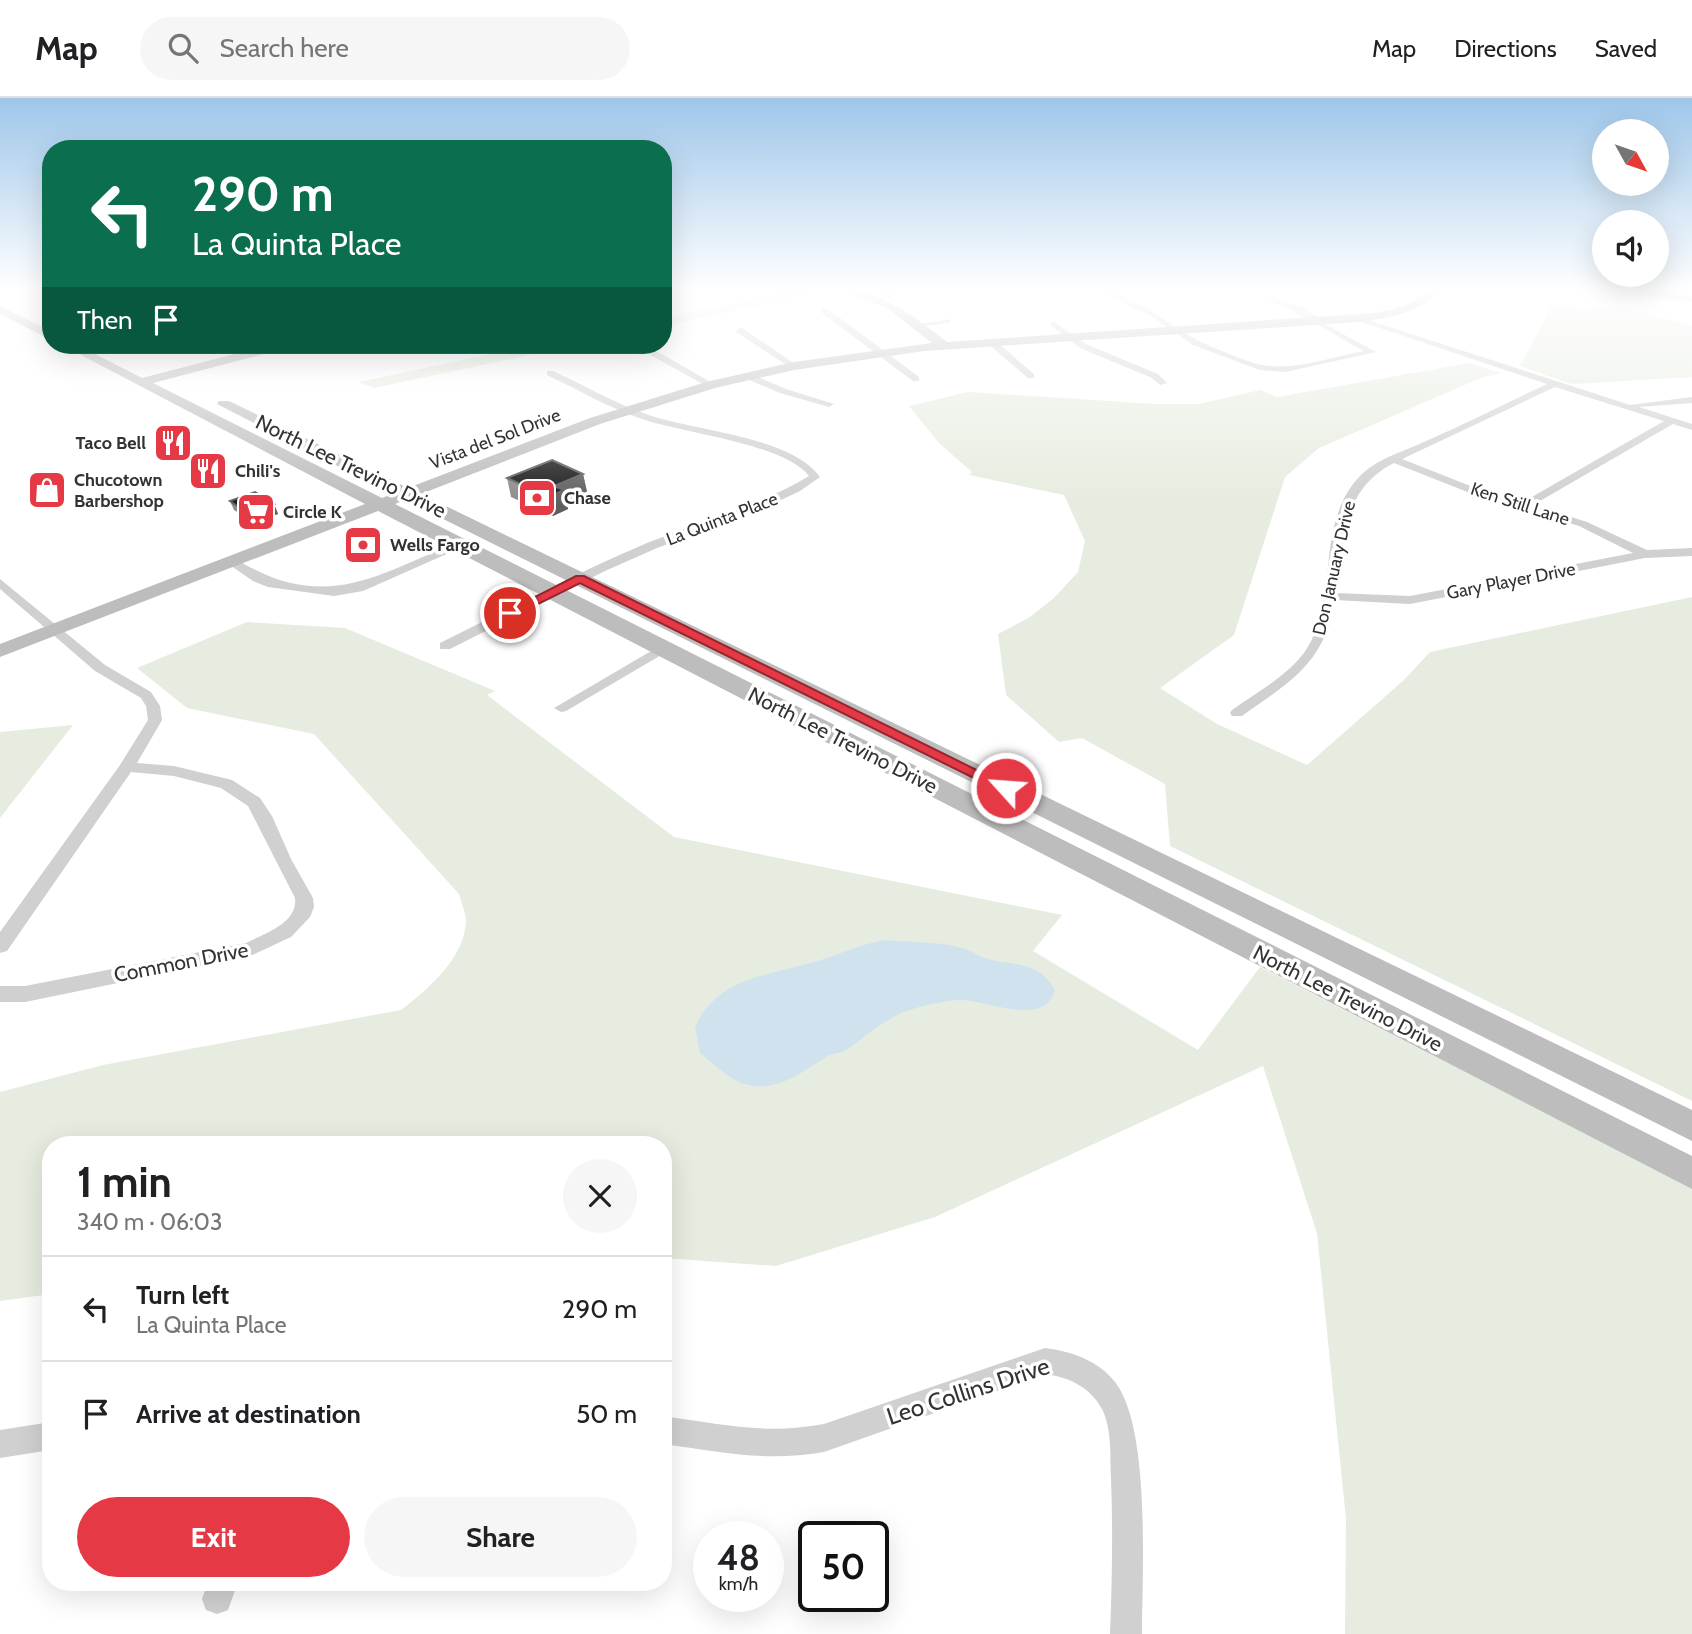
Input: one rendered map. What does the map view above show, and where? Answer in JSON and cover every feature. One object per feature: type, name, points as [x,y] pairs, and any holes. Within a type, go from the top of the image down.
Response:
[{"type":"main road","name":"North Lee Trevino Drive","points":[[101,362],[1692,1173]]},
{"type":"main road","name":"North Lee Trevino Drive","points":[[138,362],[1692,1126]]},
{"type":"main road","points":[[141,382],[218,362]]},
{"type":"main road","name":"Vista del Sol Drive","points":[[0,650],[629,409],[711,385],[822,362]]},
{"type":"main road","points":[[237,430],[262,422]]},
{"type":"street","points":[[669,362],[711,385]]},
{"type":"street","points":[[787,362],[794,366]]},
{"type":"street","points":[[891,362],[916,379]]},
{"type":"street","points":[[1014,362],[1031,376]]},
{"type":"street","points":[[1121,362],[1155,376],[1163,383]]},
{"type":"street","points":[[1250,362],[1272,369],[1315,362]]},
{"type":"street","points":[[1484,362],[1692,427]]},
{"type":"street","points":[[550,373],[629,409]]},
{"type":"street","points":[[748,376],[783,391],[829,404]]},
{"type":"street","name":"Don January Drive","points":[[1237,713],[1308,657],[1317,643],[1330,596],[1345,509],[1352,492],[1364,477],[1394,459],[1555,384]]},
{"type":"street","points":[[1628,406],[1692,400]]},
{"type":"street","name":"La Quinta Place","points":[[445,646],[580,578],[653,545],[779,498],[815,477],[811,468],[779,453],[655,420],[629,409]]},
{"type":"street","points":[[1524,506],[1672,421]]},
{"type":"street","name":"Ken Still Lane","points":[[1394,459],[1474,491],[1583,524],[1645,554]]},
{"type":"street","points":[[230,561],[272,584],[334,592],[359,588],[461,545]]},
{"type":"street","name":"Gary Player Drive","points":[[1330,596],[1410,600],[1645,554],[1692,552]]},
{"type":"street","points":[[0,583],[100,668],[137,688],[153,706],[155,720],[127,766],[0,946]]},
{"type":"street","points":[[561,708],[663,648]]},
{"type":"street","name":"Common Drive","points":[[0,994],[25,994],[250,949],[270,941],[301,917],[304,898],[282,859],[264,816],[254,802],[226,784],[198,776],[127,766]]},
{"type":"street","name":"Leo Collins Drive","points":[[672,1431],[766,1444],[791,1444],[824,1438],[1045,1362],[1070,1364],[1084,1371],[1105,1391],[1115,1408],[1123,1438],[1128,1527],[1126,1634]]},
{"type":"street","points":[[0,1444],[42,1437]]},
{"type":"shaded area","points":[[455,362],[498,362],[374,388],[359,382]]},
{"type":"shaded area","points":[[1522,362],[1692,362],[1692,377],[1572,384],[1520,366]]},
{"type":"shaded area","points":[[1469,363],[1501,373],[1483,377],[1319,448],[1285,477],[1234,635],[1160,688],[1217,724],[1307,765],[1404,680],[1430,652],[1692,597],[1692,1101],[1170,846],[1165,784],[1082,738],[1059,742],[1006,695],[998,634],[1030,617],[1054,598],[1078,572],[1085,541],[1064,495],[969,475],[972,472],[939,443],[909,406],[968,392],[1155,404],[1199,404],[1260,390],[1277,397]]},
{"type":"shaded area","points":[[247,622],[345,628],[495,691],[487,695],[674,837],[1062,915],[1033,951],[1198,1050],[1260,967],[1692,1188],[1692,1634],[1345,1634],[1346,1519],[1317,1233],[1263,1066],[935,1217],[776,1266],[672,1259],[672,1136],[42,1136],[42,1295],[0,1301],[0,1092],[103,1065],[401,1010],[443,972],[464,935],[466,918],[459,894],[314,734],[187,708],[137,668]]},
{"type":"shaded area","points":[[73,725],[0,818],[0,732]]},
{"type":"water","points":[[885,940],[948,945],[995,961],[1024,966],[1041,973],[1055,990],[1049,1002],[1039,1008],[1027,1010],[958,1000],[906,1011],[880,1025],[846,1051],[830,1055],[789,1079],[767,1086],[738,1082],[700,1053],[695,1027],[717,997],[732,987]]},
{"type":"building","points":[[552,460],[583,474],[554,486],[564,490],[549,497],[507,478]]},
{"type":"building","points":[[255,492],[274,504],[248,513],[230,501]]},
{"type":"place","name":"Taco Bell","points":[[173,443]]},
{"type":"place","name":"Chili's","points":[[208,471]]},
{"type":"place","name":"Chucotown Barbershop","points":[[47,490]]},
{"type":"place","name":"Chase","points":[[537,498]]},
{"type":"place","name":"Circle K","points":[[256,512]]},
{"type":"place","name":"Wells Fargo","points":[[363,545]]},
{"type":"route","points":[[510,613],[580,578],[1006,788]]}]
